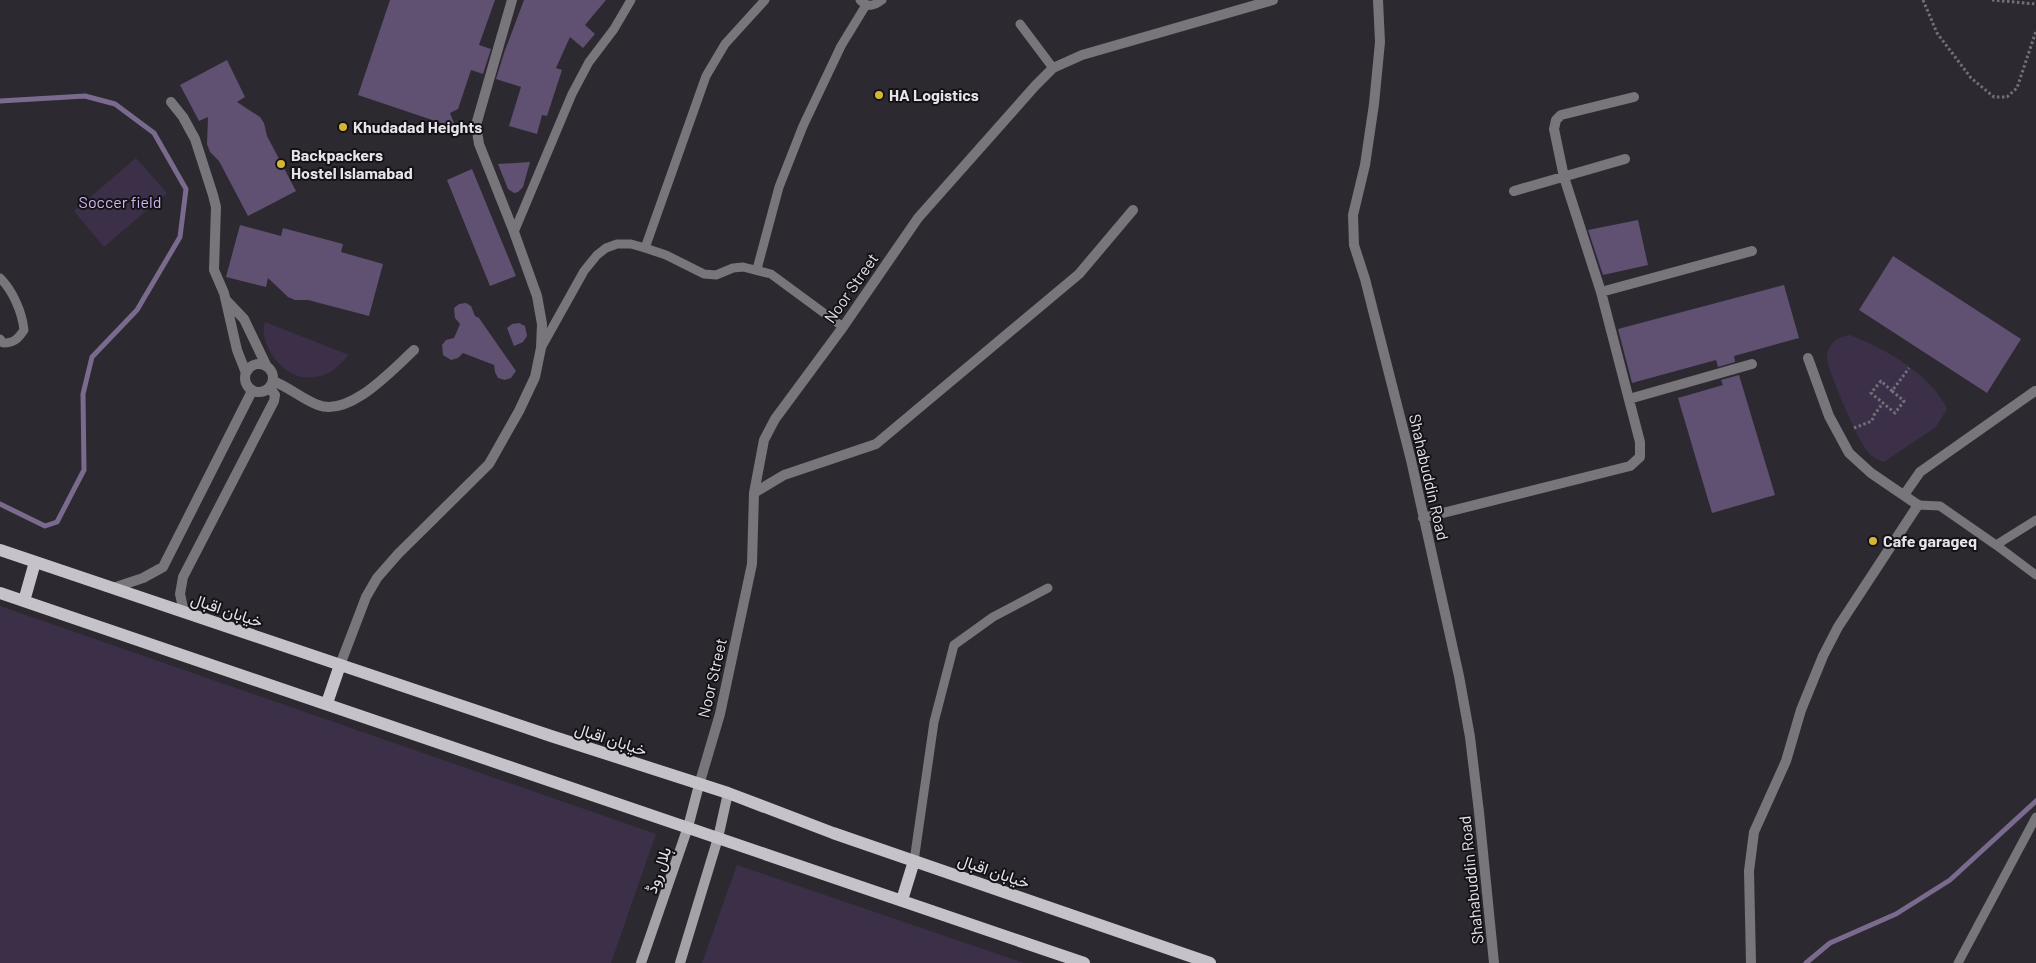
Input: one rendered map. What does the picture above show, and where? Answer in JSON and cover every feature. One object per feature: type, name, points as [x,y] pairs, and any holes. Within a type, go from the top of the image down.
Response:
[{"type":"main road","name":"خیابان اقبال","points":[[0,550],[699,785],[728,793],[914,861],[1210,963]]},
{"type":"main road","points":[[24,601],[35,562]]},
{"type":"main road","points":[[0,593],[327,703],[1084,963]]},
{"type":"main road","points":[[327,703],[340,665]]},
{"type":"main road","points":[[902,900],[914,861]]},
{"type":"street","points":[[340,665],[366,597],[377,578],[398,554],[489,464],[519,411],[535,377],[541,348],[542,324],[537,296],[479,144],[476,125],[512,0]]},
{"type":"street","name":"Noor Street","points":[[699,785],[720,714],[752,564],[754,493],[764,440],[775,420],[843,328],[918,218],[1052,68],[1082,55],[1273,0]]},
{"type":"street","name":"Shahabuddin Road","points":[[1378,0],[1380,42],[1367,148],[1353,216],[1354,245],[1365,278],[1411,460],[1458,676],[1470,738],[1494,963]]},
{"type":"street","points":[[1423,518],[1630,466],[1640,457],[1640,442],[1601,292],[1564,176],[1554,129],[1556,120],[1561,115],[1634,97]]},
{"type":"street","points":[[171,102],[183,117],[195,139],[213,195],[216,207],[213,263],[226,300],[237,350],[246,373],[246,381],[252,391]]},
{"type":"street","points":[[1514,191],[1625,158]]},
{"type":"street","points":[[754,493],[784,475],[876,444],[1079,274],[1133,210]]},
{"type":"street","points":[[1601,292],[1752,252]]},
{"type":"street","points":[[184,612],[180,594],[183,576],[274,401],[275,395],[272,373],[267,367],[244,319],[226,300]]},
{"type":"street","points":[[272,384],[324,407],[337,407],[351,402],[390,372],[414,350]]},
{"type":"street","points":[[1751,963],[1749,871],[1754,832],[1786,761],[1801,710],[1823,656],[1838,628],[1918,505],[1871,473],[1849,452],[1828,416],[1808,358]]},
{"type":"street","points":[[1629,400],[1752,364]]},
{"type":"street","points":[[246,373],[256,365],[267,367]]},
{"type":"street","points":[[252,391],[260,392],[272,384]]},
{"type":"street","points":[[112,588],[143,578],[164,567],[252,391]]},
{"type":"street","points":[[1904,494],[1920,472],[2035,391]]},
{"type":"street","name":"ہلال روڈ","points":[[641,963],[688,827],[699,785]]},
{"type":"street","points":[[680,963],[718,838],[728,793]]},
{"type":"lane","points":[[514,232],[572,94],[589,62],[614,29],[631,0]]},
{"type":"lane","points":[[645,248],[706,76],[725,44],[765,0]]},
{"type":"lane","points":[[757,270],[780,187],[803,126],[840,46],[863,3],[873,6],[882,0]]},
{"type":"lane","points":[[1020,24],[1052,68]]},
{"type":"lane","points":[[541,348],[584,271],[597,255],[606,248],[617,244],[630,244],[666,255],[704,274],[716,275],[733,268],[743,267],[771,274],[843,328]]},
{"type":"lane","points":[[0,278],[13,296],[23,320],[24,330],[19,338],[12,342],[3,343],[0,340]]},
{"type":"lane","points":[[1918,505],[1940,506],[1996,544],[2036,575]]},
{"type":"lane","points":[[1996,544],[2036,520]]},
{"type":"lane","points":[[914,861],[934,722],[954,645],[993,617],[1048,588]]},
{"type":"lane","points":[[1958,963],[2036,817]]},
{"type":"path","points":[[1923,0],[1937,33],[1958,63],[1971,78],[1994,97],[2007,97],[2017,88],[2036,31]]},
{"type":"path","points":[[1992,0],[2036,4]]},
{"type":"path","points":[[1892,391],[1909,368]]},
{"type":"path","points":[[1881,381],[1892,391],[1904,401],[1895,413],[1871,393],[1881,381]]},
{"type":"path","points":[[1854,428],[1872,421],[1883,403]]},
{"type":"green space","name":"Soccer field","points":[[136,158],[167,193],[104,247],[74,211]]},
{"type":"green space","points":[[265,322],[349,355],[336,368],[325,375],[301,377],[293,374],[279,363],[268,348],[265,339]]},
{"type":"green space","points":[[1850,335],[1892,355],[1906,364],[1930,385],[1940,396],[1947,409],[1936,427],[1884,462],[1871,455],[1864,446],[1844,405],[1828,364],[1828,352],[1832,344],[1841,337]]},
{"type":"green space","points":[[0,606],[656,834],[611,963],[0,963]]},
{"type":"green space","points":[[737,865],[1024,963],[702,963]]},
{"type":"building","points":[[390,0],[495,0],[479,45],[491,49],[483,74],[471,70],[458,109],[450,113],[456,128],[358,95]]},
{"type":"building","points":[[524,0],[606,0],[585,25],[595,34],[583,48],[570,37],[556,68],[562,70],[547,116],[542,115],[537,134],[509,126],[521,87],[496,79]]},
{"type":"building","points":[[227,60],[245,97],[237,102],[260,117],[264,123],[267,136],[296,191],[248,216],[219,161],[210,152],[207,144],[208,117],[199,121],[180,85]]},
{"type":"building","points":[[530,162],[523,187],[514,193],[508,189],[498,164]]},
{"type":"building","points":[[472,169],[516,276],[490,286],[447,180]]},
{"type":"building","points":[[1638,220],[1648,265],[1603,275],[1588,230]]},
{"type":"building","points":[[240,225],[281,236],[283,228],[343,244],[341,252],[383,264],[369,316],[308,300],[295,300],[288,297],[268,278],[266,287],[226,277]]},
{"type":"building","points":[[1893,256],[2021,339],[1987,393],[1859,310]]},
{"type":"building","points":[[1784,285],[1799,338],[1734,356],[1735,362],[1718,367],[1716,360],[1632,383],[1618,329]]},
{"type":"building","points":[[466,303],[471,306],[475,316],[479,318],[516,371],[511,378],[505,380],[498,378],[494,365],[463,353],[458,358],[451,360],[443,355],[442,345],[446,340],[454,338],[460,324],[455,318],[454,308],[459,304]]},
{"type":"building","points":[[519,323],[525,326],[527,336],[523,342],[514,346],[507,328],[512,324]]},
{"type":"building","points":[[1739,375],[1775,495],[1712,513],[1678,398],[1723,385],[1721,380]]},
{"type":"waterway","points":[[0,101],[85,96],[115,104],[154,133],[186,189],[180,237],[137,310],[92,357],[83,394],[84,470],[57,522],[45,526],[0,504]]},
{"type":"waterway","points":[[1806,963],[1830,943],[1896,914],[1950,880],[2036,801]]},
{"type":"place","name":"HA Logistics","points":[[879,95]]},
{"type":"place","name":"Khudadad Heights","points":[[343,127]]},
{"type":"place","name":"Backpackers Hostel Islamabad","points":[[281,164]]},
{"type":"place","name":"Cafe garageq","points":[[1873,541]]}]
